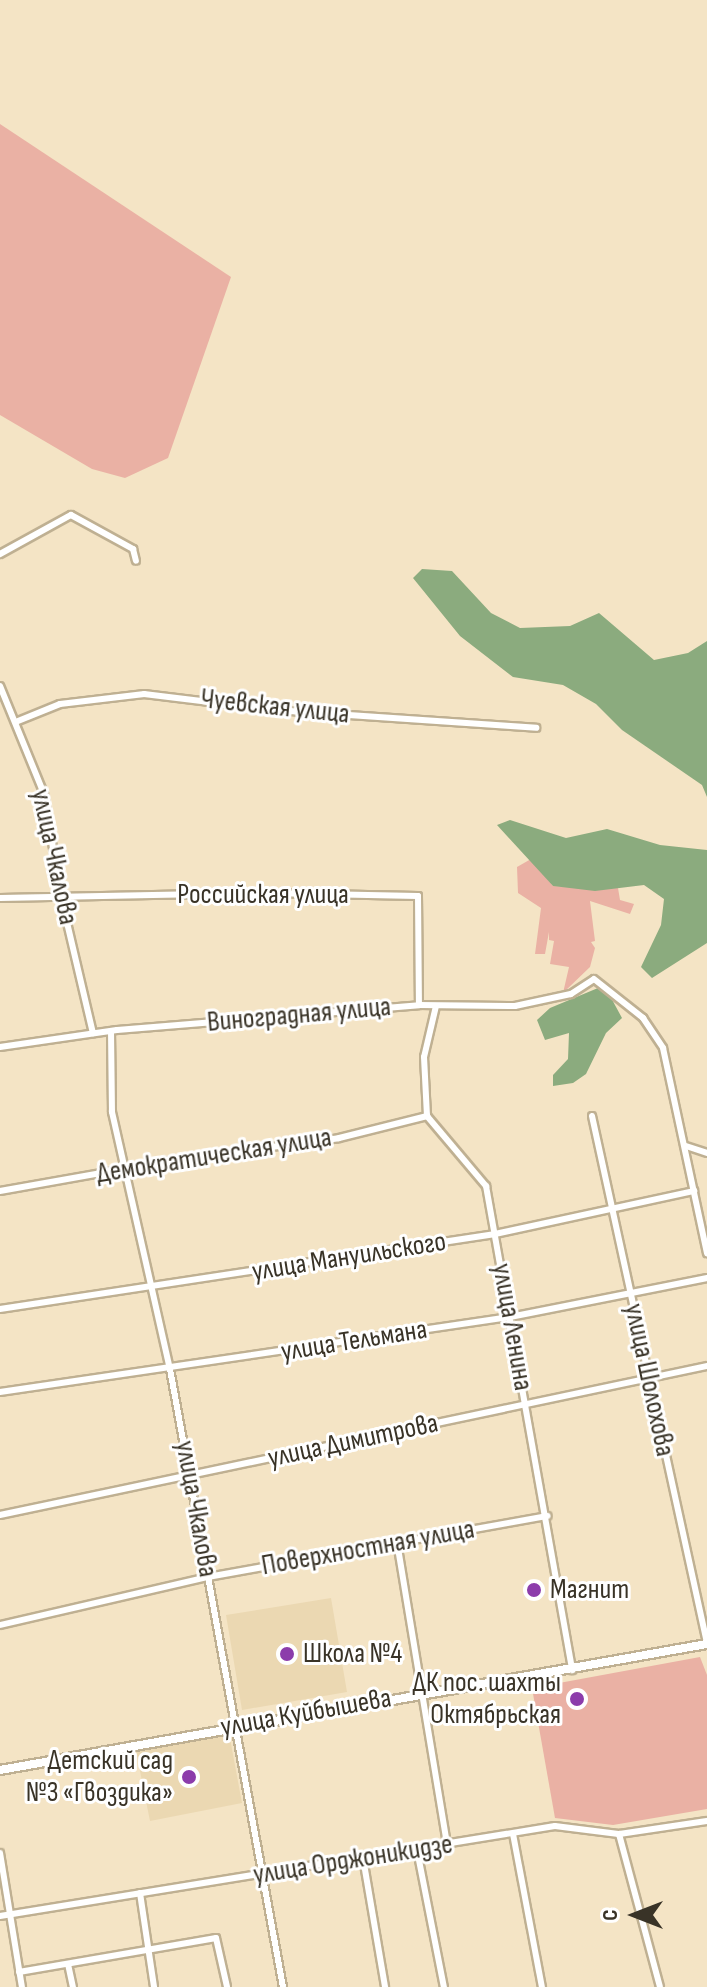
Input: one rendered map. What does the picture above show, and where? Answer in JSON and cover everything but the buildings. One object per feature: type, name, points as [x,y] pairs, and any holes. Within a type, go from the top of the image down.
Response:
[{"type":"street","points":[[0,554],[71,515],[133,549],[136,561]]},
{"type":"street","name":"улица Чкалова","points":[[0,686],[18,721],[44,794],[61,897],[93,1033]]},
{"type":"street","name":"Чуевская улица","points":[[18,721],[60,704],[144,694],[275,710],[536,728]]},
{"type":"street","name":"Российская улица","points":[[0,898],[418,896],[419,1005]]},
{"type":"street","name":"Виноградная улица","points":[[0,1047],[111,1031],[419,1005],[533,1003],[571,994],[594,979],[656,1031],[686,1146]]},
{"type":"street","points":[[427,1116],[424,1057],[436,1006]]},
{"type":"street","name":"улица Чкалова","points":[[111,1031],[112,1112],[170,1369],[283,1987]]},
{"type":"street","name":"Демократическая улица","points":[[0,1191],[123,1169],[339,1138],[427,1116]]},
{"type":"street","name":"улица Ленина","points":[[427,1116],[480,1173],[495,1234],[548,1516],[572,1670]]},
{"type":"street","name":"улица Шолохова","points":[[592,1116],[707,1643]]},
{"type":"street","points":[[707,1153],[686,1146],[707,1253]]},
{"type":"street","name":"улица Мануильского","points":[[0,1309],[495,1234],[694,1191]]},
{"type":"street","name":"улица Тельмана","points":[[0,1392],[510,1317],[707,1278]]},
{"type":"street","name":"улица Димитрова","points":[[0,1515],[707,1366]]},
{"type":"street","name":"Поверхностная улица","points":[[0,1625],[208,1577],[548,1516]]},
{"type":"street","points":[[397,1542],[447,1845]]},
{"type":"street","name":"улица Куйбышева","points":[[0,1770],[422,1692],[572,1670],[707,1643]]},
{"type":"street","name":"улица Орджоникидзе","points":[[0,1916],[555,1826],[619,1834],[707,1821]]},
{"type":"street","points":[[513,1834],[542,1987]]},
{"type":"street","points":[[619,1834],[660,1987]]},
{"type":"street","points":[[417,1850],[444,1987]]},
{"type":"street","points":[[0,1853],[22,1987]]},
{"type":"street","points":[[363,1858],[385,1987]]},
{"type":"street","points":[[140,1893],[154,1987]]},
{"type":"street","points":[[19,1972],[216,1938],[227,1987]]},
{"type":"street","points":[[68,1964],[73,1987]]},
{"type":"shaded area","points":[[0,124],[231,277],[168,458],[125,478],[92,469],[0,415]]},
{"type":"shaded area","points":[[422,569],[452,571],[491,613],[520,628],[570,626],[599,613],[654,660],[688,653],[707,641],[707,797],[702,785],[622,730],[596,704],[563,685],[513,677],[460,636],[413,578]]},
{"type":"shaded area","points":[[510,820],[566,838],[607,829],[660,845],[707,850],[707,943],[652,978],[641,967],[661,925],[664,899],[644,885],[595,891],[553,886],[497,825]]},
{"type":"shaded area","points":[[531,859],[553,886],[618,888],[620,900],[634,904],[630,914],[590,901],[595,941],[591,942],[595,948],[590,967],[563,993],[569,967],[550,964],[554,941],[549,940],[549,932],[545,954],[535,954],[541,908],[518,893],[517,867]]},
{"type":"shaded area","points":[[598,988],[609,994],[622,1018],[606,1033],[586,1074],[573,1083],[553,1086],[553,1075],[568,1059],[569,1033],[545,1040],[537,1020],[550,1008]]},
{"type":"shaded area","name":"Школа №4","points":[[331,1598],[347,1692],[242,1710],[226,1615]]},
{"type":"shaded area","points":[[700,1657],[707,1675],[707,1809],[613,1825],[555,1818],[532,1688]]},
{"type":"shaded area","name":"Детский сад №3 «Гвоздика»","points":[[229,1733],[242,1803],[150,1821],[136,1751]]},
{"type":"place","name":"Магнит","points":[[534,1590]]},
{"type":"place","name":"Школа №4","points":[[287,1654]]},
{"type":"place","name":"ДК пос. шахты Октябрьская","points":[[577,1699]]},
{"type":"place","name":"Детский сад №3 «Гвоздика»","points":[[189,1777]]}]
